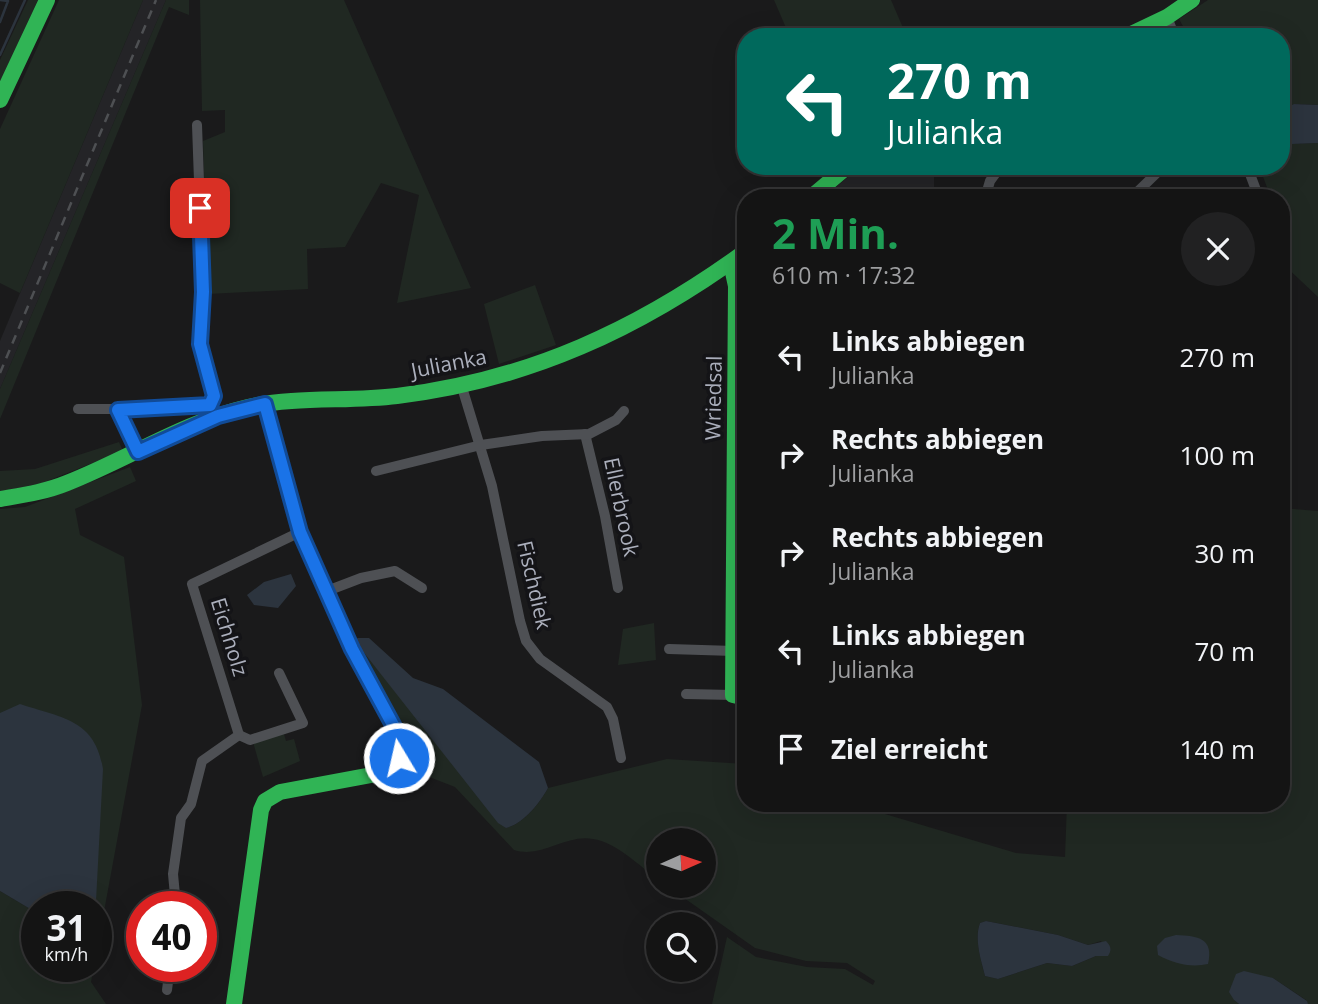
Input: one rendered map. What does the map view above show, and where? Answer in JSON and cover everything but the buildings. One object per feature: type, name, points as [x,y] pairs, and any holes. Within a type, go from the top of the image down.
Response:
[{"type":"main road","points":[[0,100],[47,0]]},
{"type":"main road","points":[[1153,28],[1192,0]]},
{"type":"main road","points":[[821,189],[837,175]]},
{"type":"main road","name":"Julianka","points":[[0,499],[44,491],[218,416],[265,404],[396,396],[502,375],[579,349],[632,325],[705,282],[737,258]]},
{"type":"main road","name":"Wriedsal","points":[[731,262],[736,286],[737,369]]},
{"type":"main road","points":[[234,1004],[261,810],[265,801],[280,792],[393,772],[399,758],[399,736],[352,649],[300,532],[265,404]]},
{"type":"main road","name":"Wriedsal","points":[[737,581],[734,651],[737,679]]},
{"type":"street","points":[[1167,18],[1171,28]]},
{"type":"street","points":[[78,409],[118,410],[210,405],[213,402],[214,396],[200,344],[203,292],[197,125]]},
{"type":"street","points":[[1139,189],[1153,175]]},
{"type":"street","name":"Fischdiek","points":[[461,384],[481,445],[524,636],[540,659],[607,707],[613,719],[621,758]]},
{"type":"street","points":[[118,410],[138,452]]},
{"type":"street","name":"Ellerbrook","points":[[376,471],[481,445],[542,436],[585,434],[603,429],[624,411]]},
{"type":"street","name":"Ellerbrook","points":[[585,434],[605,516],[618,588]]},
{"type":"street","name":"Eichholz","points":[[279,673],[303,723],[250,740],[239,735],[192,584],[300,532]]},
{"type":"street","points":[[327,591],[361,578],[395,571],[422,588]]},
{"type":"street","points":[[669,649],[734,651]]},
{"type":"street","name":"Wriedsal","points":[[686,694],[737,697]]},
{"type":"street","points":[[175,891],[173,874],[181,818],[191,804],[202,761],[239,735]]},
{"type":"street","points":[[167,990],[168,982]]},
{"type":"shaded area","points":[[28,0],[38,0],[0,83],[0,60]]},
{"type":"shaded area","points":[[59,0],[143,0],[20,293],[0,283],[0,129]]},
{"type":"shaded area","points":[[143,0],[166,0],[0,389],[0,341]]},
{"type":"shaded area","points":[[166,0],[189,0],[189,15],[169,7],[0,419],[0,389]]},
{"type":"shaded area","points":[[200,0],[344,0],[471,288],[397,303],[419,195],[381,183],[345,247],[307,249],[308,289],[208,294],[203,141],[225,132],[225,110],[202,111]]},
{"type":"shaded area","points":[[774,0],[891,0],[903,28],[786,28]]},
{"type":"shaded area","points":[[1208,0],[1318,0],[1318,105],[1294,104],[1290,108],[1290,28],[1184,28],[1179,19]]},
{"type":"shaded area","points":[[1294,104],[1318,105],[1318,143],[1290,143],[1290,106]]},
{"type":"shaded area","points":[[1290,143],[1318,143],[1318,297],[1290,271],[1290,189],[1268,189],[1262,175],[1290,175]]},
{"type":"shaded area","points":[[850,175],[934,175],[934,189],[834,189]]},
{"type":"shaded area","points":[[535,285],[556,345],[499,364],[484,304]]},
{"type":"shaded area","points":[[119,442],[123,451],[42,483],[0,492],[0,471],[35,469]]},
{"type":"shaded area","points":[[130,467],[136,481],[75,509],[80,535],[124,557],[142,705],[108,891],[91,891],[0,713],[0,509],[25,507]]},
{"type":"shaded area","points":[[1290,509],[1318,511],[1318,1004],[1308,1004],[1273,978],[1234,1000],[1239,1004],[712,1004],[727,937],[756,957],[807,967],[845,969],[873,985],[875,981],[847,963],[806,961],[755,948],[716,921],[716,912],[704,912],[684,898],[716,898],[716,828],[646,828],[646,870],[619,850],[593,839],[573,840],[534,851],[514,850],[455,787],[401,766],[405,748],[357,644],[506,828],[519,822],[530,812],[548,788],[667,759],[737,763],[737,812],[878,812],[1016,853],[1065,857],[1067,812],[1290,812]],"holes":[[[986,921],[1058,935],[1088,945],[1101,941],[1108,956],[1096,956],[1072,966],[1047,963],[998,979],[985,976],[978,929],[980,923]]]},
{"type":"shaded area","points":[[291,574],[296,586],[278,608],[254,605],[247,595],[264,582]]},
{"type":"shaded area","points":[[654,623],[656,660],[618,665],[623,629]]},
{"type":"shaded area","points":[[369,638],[413,678],[443,689],[539,762],[548,788],[530,812],[512,826],[506,828],[498,823],[354,640]]},
{"type":"shaded area","points":[[20,704],[74,723],[93,740],[103,769],[97,891],[21,891],[21,903],[0,891],[0,713]]},
{"type":"shaded area","points":[[284,734],[286,741],[294,739],[300,761],[263,777],[253,742]]},
{"type":"shaded area","points":[[0,891],[21,903],[21,982],[91,982],[106,1004],[0,1004]]},
{"type":"shaded area","points":[[986,921],[1058,935],[1088,945],[1106,941],[1110,952],[1108,956],[1096,956],[1072,966],[1047,963],[998,979],[985,976],[979,950],[978,929],[980,923]]},
{"type":"shaded area","points":[[1176,935],[1203,940],[1209,949],[1208,964],[1182,964],[1158,955],[1157,946],[1165,938]]},
{"type":"shaded area","points":[[1244,971],[1273,978],[1308,1004],[1239,1004],[1229,992],[1236,974]]},
{"type":"waterway","points":[[0,0],[8,1],[0,22]]},
{"type":"waterway","points":[[0,55],[25,0]]},
{"type":"railway","points":[[0,373],[156,0]]},
{"type":"traffic: fast","points":[[0,100],[47,0]]},
{"type":"traffic: fast","points":[[1144,28],[1167,17],[1192,0]]},
{"type":"traffic: fast","points":[[821,189],[837,175]]},
{"type":"traffic: fast","points":[[0,499],[59,486],[201,422],[248,407],[285,401],[397,396],[492,378],[537,364],[623,327],[706,279],[737,257]]},
{"type":"traffic: fast","points":[[731,263],[736,286],[733,695],[737,696]]},
{"type":"traffic: fast","points":[[234,1004],[261,810],[265,801],[280,792],[393,771],[399,758],[399,736],[352,649],[300,532],[265,404]]},
{"type":"route","points":[[200,208],[203,292],[200,344],[214,396],[213,402],[210,405],[118,410],[138,452],[199,423],[265,404],[300,532],[352,649],[399,736],[399,758]]}]
